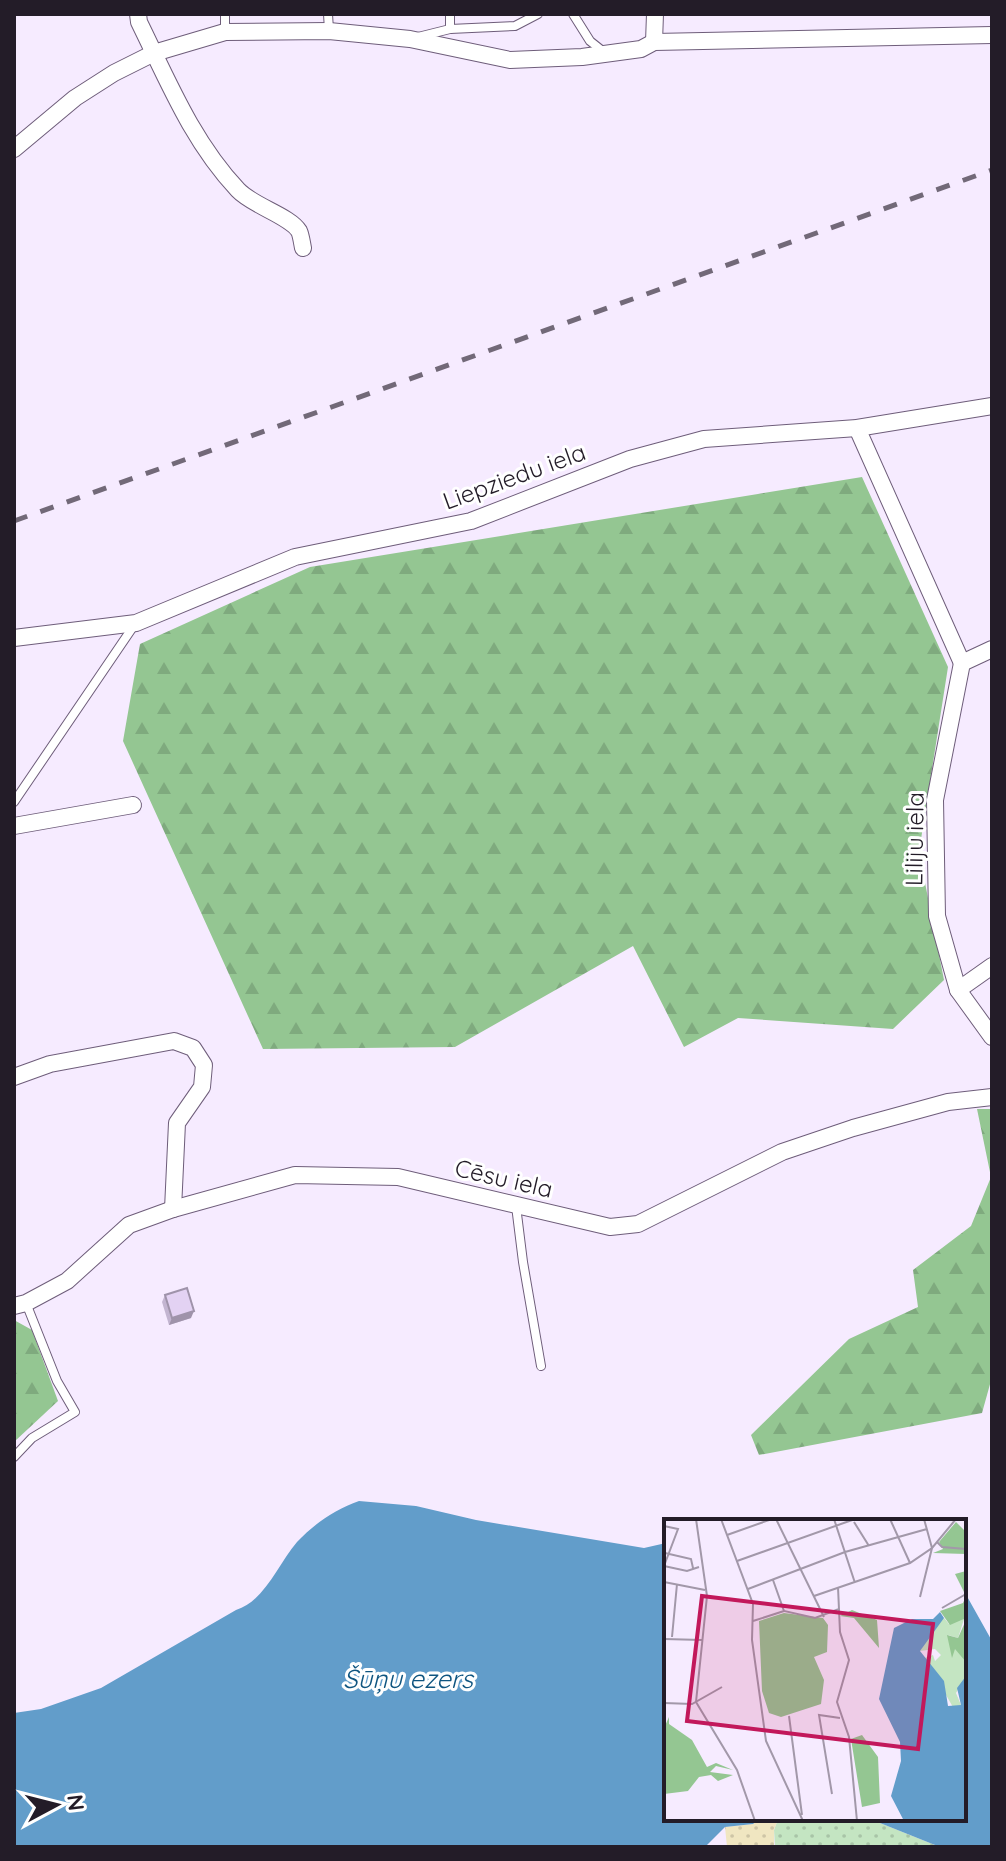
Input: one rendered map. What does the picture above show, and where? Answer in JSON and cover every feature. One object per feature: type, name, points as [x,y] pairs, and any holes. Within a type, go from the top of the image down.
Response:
[{"type":"street","points":[[138,14],[139,22],[190,127],[215,165],[246,198],[292,222],[300,232],[303,248]]},
{"type":"street","points":[[654,42],[655,14]]},
{"type":"street","points":[[14,149],[75,98],[114,73],[154,53],[225,32],[329,23],[510,60],[606,54],[641,49],[654,42],[992,35]]},
{"type":"street","name":"Liepziedu iela","points":[[14,638],[136,623],[295,557],[471,521],[630,459],[704,439],[857,428],[992,406]]},
{"type":"street","points":[[857,428],[962,663],[992,649]]},
{"type":"street","name":"Liliju iela","points":[[962,663],[935,800],[937,916],[958,990],[992,1037]]},
{"type":"street","points":[[14,826],[133,805]]},
{"type":"street","points":[[958,990],[992,966]]},
{"type":"street","points":[[14,1077],[50,1064],[174,1041],[193,1048],[204,1065],[202,1087],[177,1123],[173,1209]]},
{"type":"street","name":"Cēsu iela","points":[[20,1304],[67,1281],[129,1225],[173,1209],[295,1175],[398,1177],[610,1227],[638,1224],[782,1152],[853,1128],[948,1102],[992,1097]]},
{"type":"lane","points":[[225,14],[225,32]]},
{"type":"lane","points":[[450,14],[450,29]]},
{"type":"lane","points":[[410,39],[450,29],[515,26],[538,14]]},
{"type":"lane","points":[[573,14],[590,41],[606,54]]},
{"type":"lane","points":[[14,802],[136,623]]},
{"type":"lane","points":[[516,1205],[541,1366]]},
{"type":"lane","points":[[14,1457],[32,1438],[75,1412],[20,1304]]},
{"type":"green space","points":[[862,477],[948,667],[919,852],[944,980],[893,1029],[738,1018],[684,1047],[633,946],[455,1047],[263,1049],[123,741],[140,644],[310,567]]},
{"type":"green space","points":[[977,1109],[992,1109],[992,1377],[982,1413],[759,1455],[751,1435],[849,1339],[918,1307],[913,1270],[971,1226],[991,1177]]},
{"type":"green space","points":[[14,1320],[32,1330],[58,1401],[14,1442]]},
{"type":"green space","points":[[777,1821],[875,1821],[940,1847],[775,1847],[774,1830]]},
{"type":"sand","points":[[757,1821],[777,1821],[774,1847],[727,1847],[725,1827]]},
{"type":"water","name":"Šūņu ezers","points":[[359,1501],[416,1506],[476,1520],[644,1548],[664,1543],[664,1821],[757,1821],[725,1827],[705,1847],[14,1847],[14,1713],[41,1709],[101,1688],[246,1605],[263,1590],[297,1542],[334,1512]]},
{"type":"water","points":[[966,1595],[992,1641],[992,1847],[940,1847],[875,1821],[966,1821]]},
{"type":"building","points":[[187,1288],[194,1311],[172,1318],[165,1295]]},
{"type":"railway","points":[[14,521],[992,170]]}]
